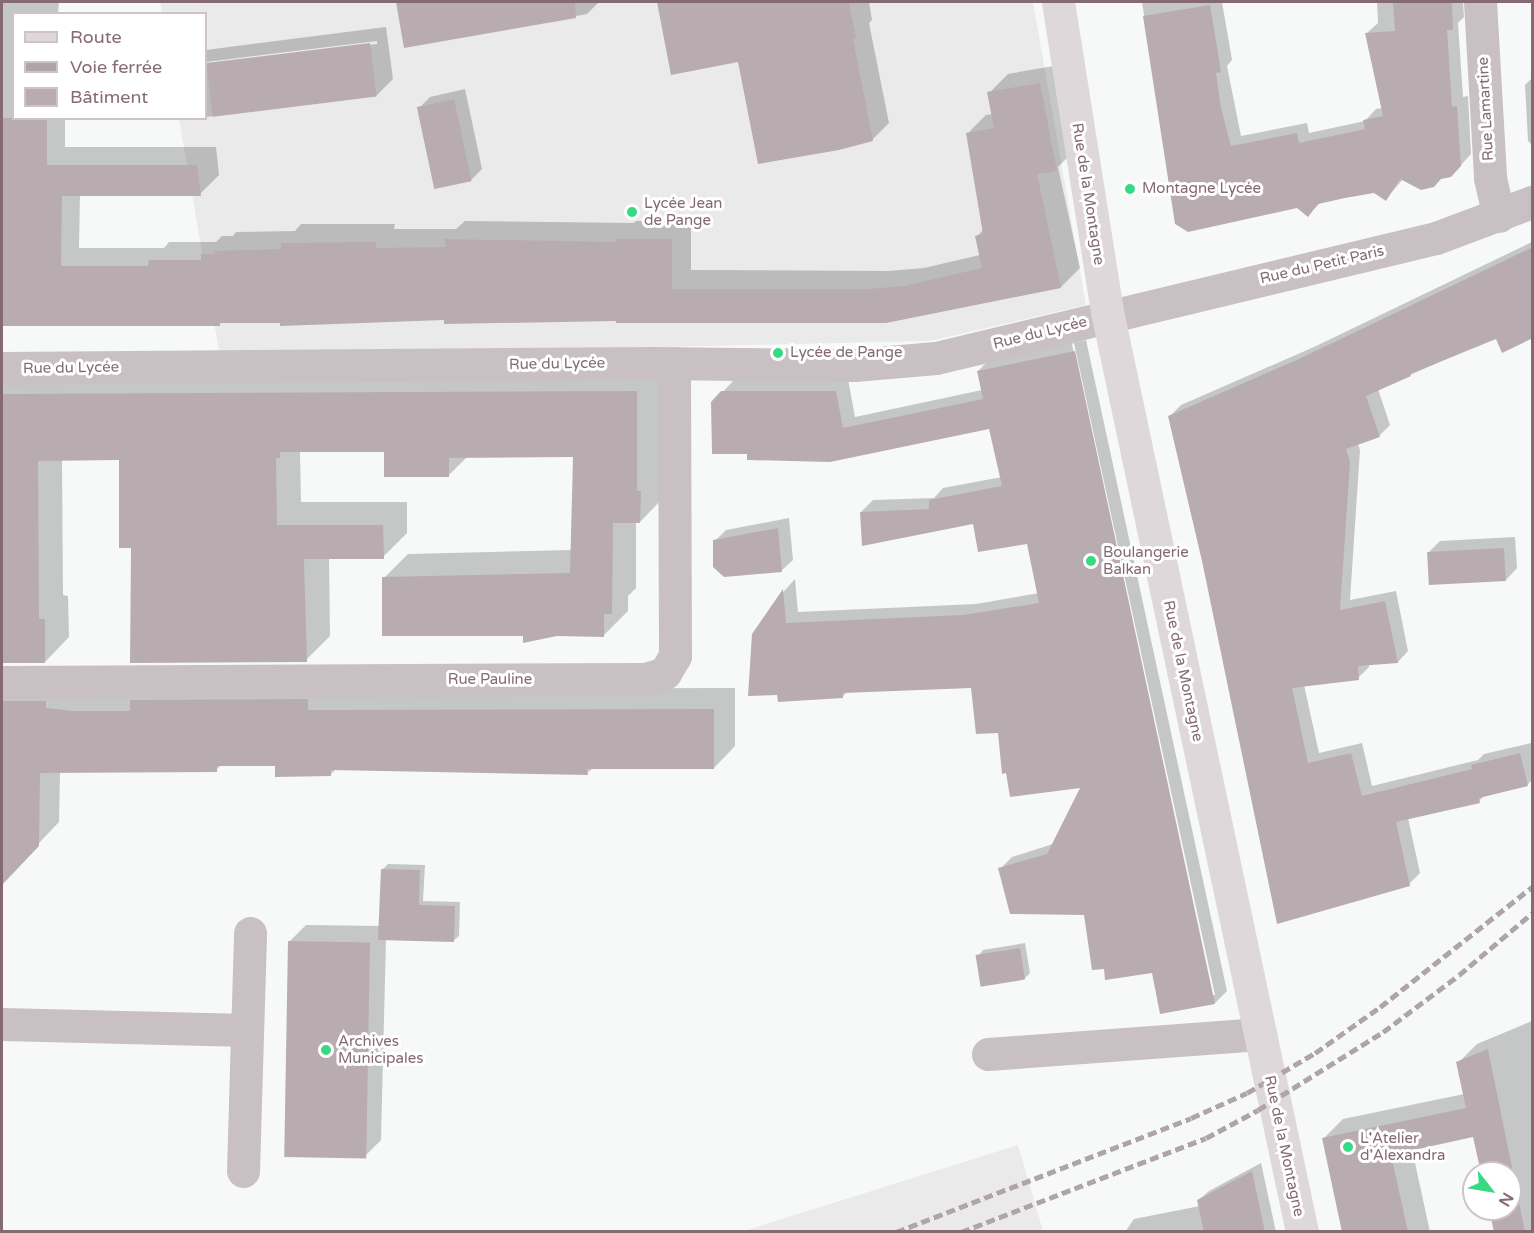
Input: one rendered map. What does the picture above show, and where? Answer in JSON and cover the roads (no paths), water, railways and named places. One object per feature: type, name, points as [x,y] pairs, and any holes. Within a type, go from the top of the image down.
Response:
[{"type":"main road","name":"Rue de la Montagne","points":[[1058,2],[1108,315],[1302,1232]]},
{"type":"street","name":"Rue Lamartine","points":[[1480,2],[1490,178],[1499,216]]},
{"type":"street","name":"Rue du Petit Paris","points":[[1108,315],[1436,238],[1533,202]]},
{"type":"street","name":"Rue du Lycée","points":[[2,368],[674,363],[854,365],[936,358],[1108,315]]},
{"type":"street","name":"Rue Pauline","points":[[2,682],[646,679],[665,673],[675,656],[674,363]]},
{"type":"street","points":[[243,1171],[250,933]]},
{"type":"street","points":[[2,1024],[247,1030]]},
{"type":"street","points":[[988,1054],[1260,1034]]},
{"type":"railway","points":[[896,1232],[1191,1118],[1247,1093],[1315,1053],[1380,1007],[1532,887]]},
{"type":"railway","points":[[961,1232],[1206,1138],[1258,1110],[1383,1032],[1459,975],[1532,913]]},
{"type":"place","name":"Montagne Lycée","points":[[1130,189]]},
{"type":"place","name":"Lycée Jean de Pange","points":[[632,212]]},
{"type":"place","name":"Lycée de Pange","points":[[778,353]]},
{"type":"place","name":"Boulangerie Balkan","points":[[1091,561]]},
{"type":"place","name":"Archives Municipales","points":[[326,1050]]},
{"type":"place","name":"L'Atelier d'Alexandra","points":[[1348,1147]]}]
